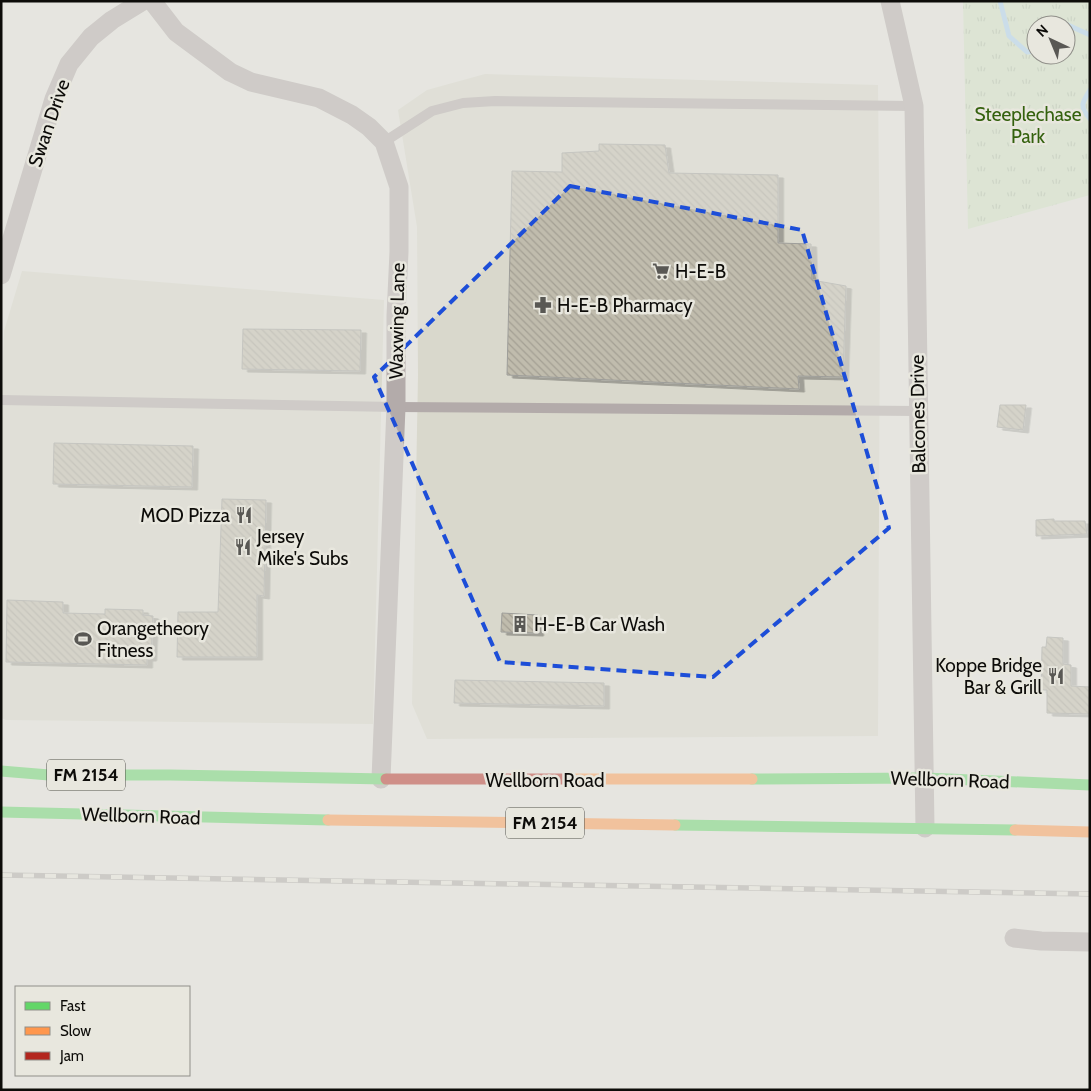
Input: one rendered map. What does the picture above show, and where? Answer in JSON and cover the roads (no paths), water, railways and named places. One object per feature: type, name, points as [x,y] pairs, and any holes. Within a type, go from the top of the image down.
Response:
[{"type":"main road","name":"Wellborn Road","points":[[1,771],[48,774],[458,780],[925,778],[1090,785]]},
{"type":"main road","name":"Wellborn Road","points":[[1,812],[289,820],[925,828],[1090,832]]},
{"type":"street","name":"Swan Drive","points":[[1,275],[54,99],[70,64],[91,37],[112,20],[143,1]]},
{"type":"street","name":"Waxwing Lane","points":[[152,1],[176,32],[230,72],[251,82],[319,98],[352,114],[384,142],[398,187],[399,252],[396,316],[396,407],[381,779]]},
{"type":"street","name":"Balcones Drive","points":[[890,1],[914,106],[925,828]]},
{"type":"street","points":[[1014,938],[1041,941],[1090,942]]},
{"type":"lane","points":[[384,142],[432,111],[463,103],[495,101],[914,106]]},
{"type":"lane","points":[[1,400],[396,407],[918,411]]},
{"type":"waterway","points":[[1000,1],[1009,36],[1026,51]]},
{"type":"waterway","points":[[1076,29],[1090,35]]},
{"type":"waterway","points":[[1090,90],[1083,105],[1084,111],[1090,119]]},
{"type":"railway","points":[[1,875],[1090,894]]},
{"type":"place","name":"H-E-B","points":[[661,271]]},
{"type":"place","name":"H-E-B Pharmacy","points":[[543,305]]},
{"type":"place","name":"MOD Pizza","points":[[244,515]]},
{"type":"place","name":"Jersey Mike's Subs","points":[[243,547]]},
{"type":"place","name":"H-E-B Car Wash","points":[[520,624]]},
{"type":"place","name":"Orangetheory Fitness","points":[[83,639]]},
{"type":"place","name":"Koppe Bridge Bar & Grill","points":[[1056,676]]},
{"type":"park label","name":"Steeplechase Park","points":[[1028,125]]}]
